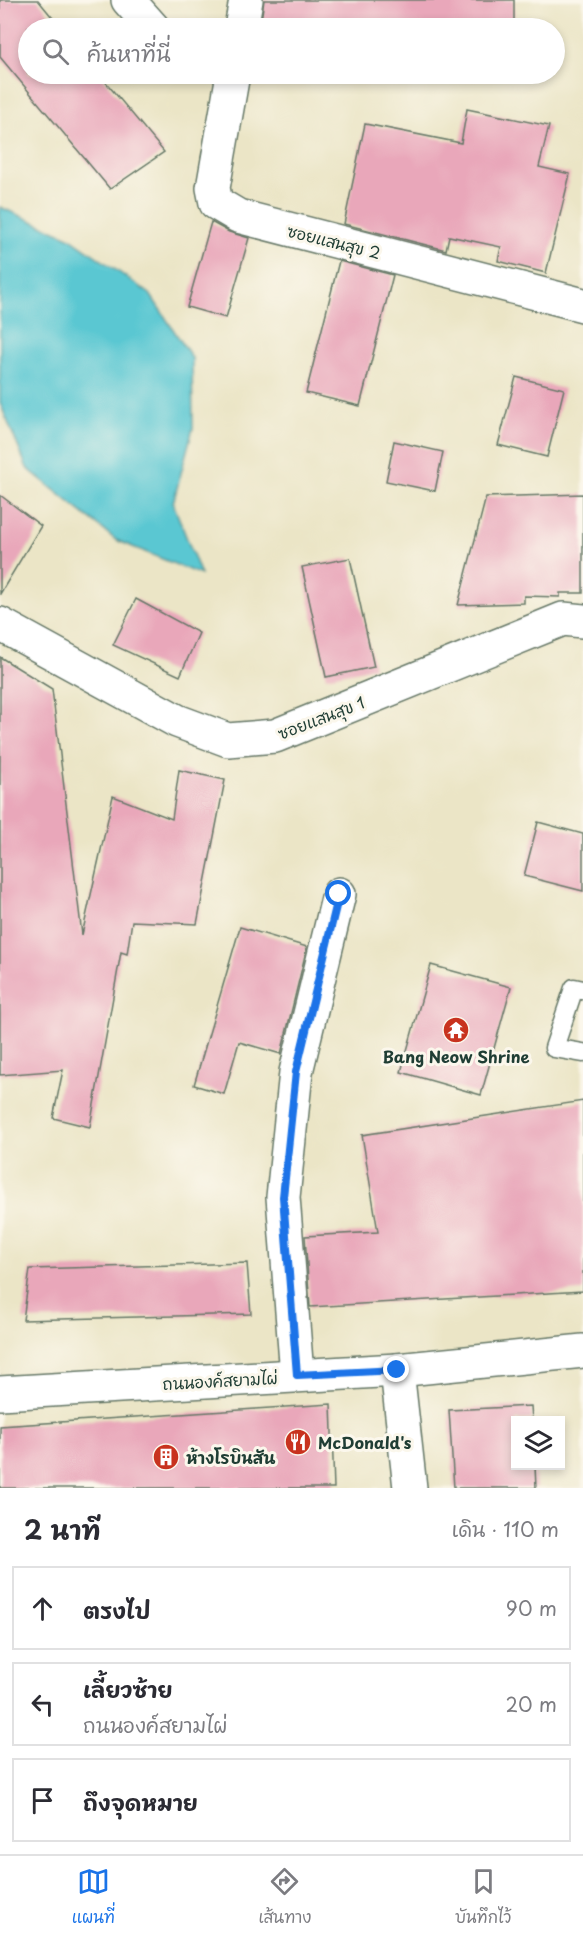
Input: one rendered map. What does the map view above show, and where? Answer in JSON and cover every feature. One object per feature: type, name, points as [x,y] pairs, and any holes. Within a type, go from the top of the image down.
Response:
[{"type":"street","points":[[128,0],[144,18]]},
{"type":"street","points":[[243,18],[246,0]]},
{"type":"street","name":"ซอยแสนสุข 2","points":[[231,84],[213,188],[216,203],[238,216],[583,305]]},
{"type":"street","name":"ซอยแสนสุข 1","points":[[0,624],[177,721],[228,740],[275,736],[563,619],[583,621]]},
{"type":"street","points":[[297,1375],[283,1197],[296,1072],[339,894]]},
{"type":"street","name":"ถนนองค์สยามไผ่","points":[[0,1393],[397,1370],[583,1351]]},
{"type":"street","points":[[397,1370],[410,1488]]},
{"type":"lane","points":[[583,990],[574,988],[554,1048],[583,1053]]},
{"type":"water","points":[[0,207],[69,237],[150,294],[192,358],[193,428],[173,503],[201,575],[116,540],[27,468],[0,403]]},
{"type":"building","points":[[0,0],[38,0],[53,18],[18,18],[18,79],[0,57]]},
{"type":"building","points":[[264,0],[514,0],[514,18],[261,18]]},
{"type":"building","points":[[22,84],[107,84],[164,152],[110,189]]},
{"type":"building","points":[[467,109],[549,126],[539,167],[570,174],[546,273],[498,261],[501,247],[449,236],[446,250],[344,224],[365,124],[461,143]]},
{"type":"building","points":[[211,222],[229,232],[249,238],[226,318],[187,307]]},
{"type":"building","points":[[339,261],[393,275],[360,406],[306,393]]},
{"type":"building","points":[[516,377],[564,389],[547,457],[498,445]]},
{"type":"building","points":[[394,441],[443,452],[435,491],[386,481]]},
{"type":"building","points":[[583,494],[583,593],[560,593],[560,597],[524,596],[524,603],[458,605],[486,497]]},
{"type":"building","points":[[0,495],[41,526],[0,594]]},
{"type":"building","points":[[350,558],[374,667],[326,677],[302,567]]},
{"type":"building","points":[[136,599],[199,633],[180,676],[113,645]]},
{"type":"building","points":[[0,657],[52,689],[82,935],[113,796],[172,819],[179,770],[225,780],[197,924],[132,921],[127,954],[121,952],[90,1127],[53,1118],[63,1070],[0,1075]]},
{"type":"building","points":[[538,822],[583,834],[583,891],[524,876]]},
{"type":"building","points":[[240,927],[307,947],[281,1054],[239,1042],[224,1094],[194,1085]]},
{"type":"building","name":"Bang Neow Shrine","points":[[431,965],[511,987],[481,1095],[401,1072]]},
{"type":"building","points":[[583,1101],[583,1291],[310,1307],[305,1236],[378,1232],[362,1135]]},
{"type":"building","points":[[247,1263],[251,1314],[23,1320],[30,1269]]},
{"type":"building","name":"ห้างโรบินสัน","points":[[331,1404],[334,1488],[0,1488],[0,1426]]},
{"type":"building","points":[[531,1406],[532,1416],[511,1416],[511,1470],[535,1470],[536,1488],[454,1488],[449,1410]]},
{"type":"place","name":"Bang Neow Shrine","points":[[456,1030]]},
{"type":"place","name":"McDonald's","points":[[298,1442]]},
{"type":"place","name":"ห้างโรบินสัน","points":[[166,1457]]},
{"type":"route","points":[[339,894],[296,1072],[283,1197],[297,1375],[397,1370]]}]
